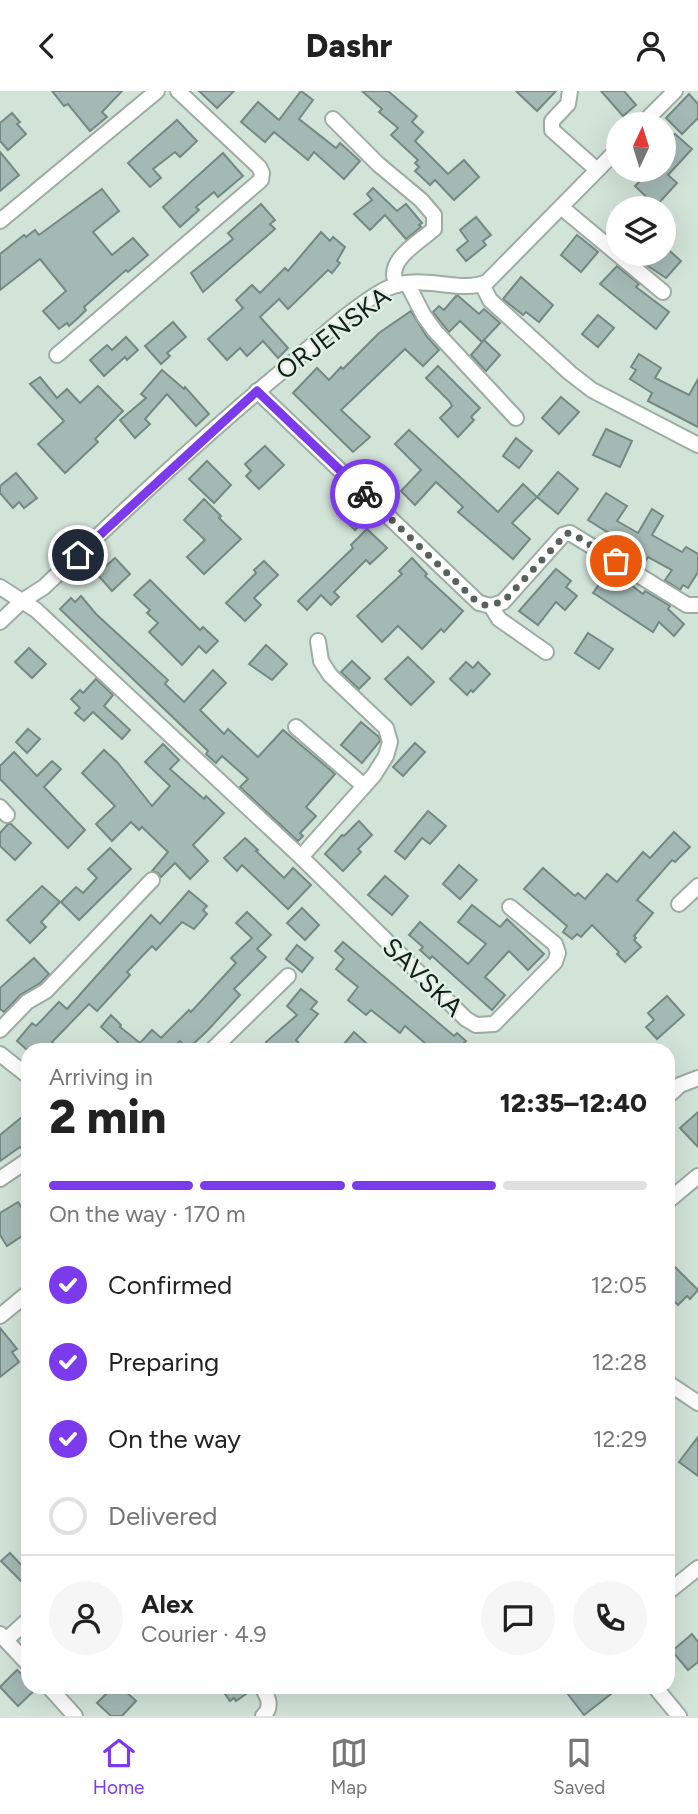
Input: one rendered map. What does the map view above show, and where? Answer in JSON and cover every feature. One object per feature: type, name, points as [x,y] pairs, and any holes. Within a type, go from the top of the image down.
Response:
[{"type":"street","points":[[0,221],[158,91]]},
{"type":"street","points":[[57,355],[261,180],[259,167],[178,91]]},
{"type":"street","points":[[570,91],[568,104],[552,121],[552,130],[597,170]]},
{"type":"street","points":[[654,112],[675,91]]},
{"type":"street","points":[[333,119],[434,215],[433,229],[394,265],[393,277],[402,284],[435,331],[516,418]]},
{"type":"street","points":[[606,161],[494,277],[482,284],[490,300],[592,390],[698,445]]},
{"type":"street","points":[[561,207],[663,292]]},
{"type":"street","name":"ORJENSKA","points":[[0,622],[22,601],[44,586],[257,391],[360,306],[402,284],[482,284]]},
{"type":"street","points":[[257,391],[479,603],[491,606],[503,602],[563,535],[570,533],[687,605],[698,605]]},
{"type":"street","name":"SAVSKA","points":[[0,587],[36,610],[301,857],[466,1019],[476,1025],[494,1024],[558,957],[557,948],[552,941],[510,907]]},
{"type":"street","points":[[491,606],[499,619],[546,652]]},
{"type":"street","points":[[301,857],[364,786],[386,756],[390,742],[386,728],[330,675],[321,661],[318,641]]},
{"type":"street","points":[[296,727],[364,786]]},
{"type":"street","points":[[0,1030],[27,1002],[46,991],[152,880]]},
{"type":"street","points":[[680,904],[698,886]]},
{"type":"street","points":[[219,1043],[288,977]]},
{"type":"street","points":[[0,1054],[21,1070]]},
{"type":"street","points":[[675,1089],[698,1078]]},
{"type":"street","points":[[0,1179],[21,1165]]},
{"type":"street","points":[[675,1195],[698,1176]]},
{"type":"street","points":[[0,1316],[21,1299]]},
{"type":"street","points":[[675,1388],[698,1403]]},
{"type":"street","points":[[675,1586],[698,1568]]},
{"type":"street","points":[[21,1625],[3,1637],[21,1656]]},
{"type":"street","points":[[55,1694],[75,1716]]},
{"type":"street","points":[[262,1716],[269,1708],[266,1694]]},
{"type":"street","points":[[661,1694],[680,1716]]},
{"type":"building","points":[[52,91],[122,91],[102,112],[107,117],[90,131],[68,104],[64,106]]},
{"type":"building","points":[[199,91],[234,91],[217,108]]},
{"type":"building","points":[[301,91],[313,100],[299,119],[336,148],[340,143],[360,161],[344,179],[314,152],[308,160],[274,132],[265,142],[241,122],[258,102],[279,120]]},
{"type":"building","points":[[362,91],[388,91],[417,116],[412,122],[423,132],[415,141],[448,174],[464,160],[479,177],[454,200],[435,180],[430,185],[415,171],[419,167],[415,163],[418,160],[391,135],[398,128],[379,112],[382,109]]},
{"type":"building","points":[[516,91],[556,91],[537,111]]},
{"type":"building","points":[[601,91],[624,91],[636,105],[628,112],[619,112]]},
{"type":"building","points":[[689,94],[698,104],[698,118],[682,134],[676,128],[676,112],[672,112]]},
{"type":"building","points":[[12,113],[26,134],[8,150],[0,141],[0,123]]},
{"type":"building","points":[[177,120],[197,141],[180,157],[175,152],[153,169],[161,178],[150,187],[128,163]]},
{"type":"building","points":[[676,135],[692,149],[676,166]]},
{"type":"building","points":[[0,152],[19,175],[0,191]]},
{"type":"building","points":[[223,153],[243,176],[218,197],[214,192],[196,207],[199,210],[180,227],[163,207]]},
{"type":"building","points":[[639,182],[677,183],[665,196],[646,196],[635,186]]},
{"type":"building","points":[[373,188],[397,211],[406,204],[422,223],[419,225],[421,227],[406,239],[385,215],[370,230],[354,214],[372,200],[367,194]]},
{"type":"building","points":[[102,189],[119,211],[93,232],[112,255],[133,238],[148,255],[128,272],[126,270],[84,307],[86,310],[69,326],[67,323],[59,329],[43,311],[66,291],[40,259],[0,290],[0,254],[24,235],[26,237],[35,230],[39,235]]},
{"type":"building","points":[[261,204],[275,220],[270,224],[275,229],[203,292],[191,273],[233,239],[228,233]]},
{"type":"building","points":[[476,217],[491,235],[483,241],[486,245],[466,261],[457,250],[468,241],[460,230]]},
{"type":"building","points":[[321,232],[330,241],[333,237],[345,247],[337,261],[340,263],[332,273],[328,270],[288,309],[279,299],[260,317],[288,348],[278,358],[263,341],[247,356],[240,348],[227,360],[208,339],[243,308],[236,300],[252,285],[260,293],[285,268],[288,271]]},
{"type":"building","points":[[577,235],[598,252],[581,272],[561,255]]},
{"type":"building","points":[[676,257],[681,261],[666,278],[648,266],[676,266]]},
{"type":"building","points":[[617,266],[639,284],[636,287],[669,312],[656,329],[600,284]]},
{"type":"building","points":[[521,277],[553,305],[539,322],[526,312],[523,315],[503,299]]},
{"type":"building","points":[[457,295],[479,314],[484,309],[500,323],[482,342],[460,321],[449,332],[433,312],[439,306],[444,310]]},
{"type":"building","points":[[411,311],[427,337],[439,350],[423,366],[405,349],[341,410],[370,437],[353,452],[293,393],[317,368],[329,380],[379,333]]},
{"type":"building","points":[[598,315],[614,328],[598,347],[582,334]]},
{"type":"building","points":[[173,322],[186,337],[167,353],[170,356],[161,364],[145,346]]},
{"type":"building","points":[[126,337],[138,350],[127,360],[125,357],[104,376],[90,360],[107,345],[112,350]]},
{"type":"building","points":[[484,340],[500,355],[486,371],[471,355]]},
{"type":"building","points":[[639,354],[661,368],[655,378],[689,395],[698,379],[698,427],[648,401],[652,393],[630,379],[636,370],[631,367]]},
{"type":"building","points":[[438,366],[480,408],[471,417],[474,420],[458,437],[440,418],[452,406],[450,402],[426,378]]},
{"type":"building","points":[[162,370],[184,389],[185,387],[209,414],[196,426],[167,394],[145,419],[150,424],[135,438],[120,420],[146,398],[141,394]]},
{"type":"building","points":[[40,377],[57,398],[67,389],[80,403],[98,386],[123,411],[95,439],[98,442],[65,473],[38,444],[64,421],[30,384]]},
{"type":"building","points":[[561,397],[579,412],[559,434],[542,418]]},
{"type":"building","points":[[606,429],[632,441],[620,467],[593,455]]},
{"type":"building","points":[[409,430],[498,512],[523,484],[537,497],[512,523],[530,539],[513,559],[458,512],[463,507],[436,482],[415,505],[401,491],[421,470],[395,444]]},
{"type":"building","points":[[516,438],[532,451],[519,468],[503,456]]},
{"type":"building","points":[[265,446],[284,465],[259,489],[246,476],[251,471],[245,464]]},
{"type":"building","points":[[207,461],[231,485],[214,503],[189,479]]},
{"type":"building","points":[[558,472],[578,489],[558,514],[537,497]]},
{"type":"building","points":[[16,473],[37,498],[24,508],[19,502],[13,508],[0,493],[0,486]]},
{"type":"building","points":[[606,493],[627,506],[617,521],[638,533],[652,509],[663,516],[652,535],[682,552],[686,547],[698,554],[698,572],[688,588],[683,585],[680,590],[665,580],[672,570],[648,557],[643,565],[623,554],[628,545],[588,520]]},
{"type":"building","points":[[204,499],[241,539],[204,574],[187,557],[205,540],[184,520]]},
{"type":"building","points":[[357,500],[371,514],[355,530],[341,517]]},
{"type":"building","points":[[367,529],[387,548],[370,564],[366,560],[334,592],[339,597],[331,605],[321,595],[307,610],[298,601],[353,548],[351,545]]},
{"type":"building","points":[[115,558],[130,574],[112,591],[97,574]]},
{"type":"building","points":[[412,558],[427,574],[425,576],[463,611],[444,632],[441,629],[422,649],[398,626],[382,642],[357,616],[402,574],[399,571]]},
{"type":"building","points":[[264,561],[278,575],[254,598],[261,605],[245,621],[226,603],[256,573],[254,570]]},
{"type":"building","points":[[556,569],[571,581],[566,587],[577,596],[565,610],[556,602],[538,625],[519,611]]},
{"type":"building","points":[[610,569],[643,594],[645,591],[670,606],[668,609],[684,624],[674,636],[659,622],[653,632],[593,593]]},
{"type":"building","points":[[150,580],[200,630],[203,627],[218,641],[206,653],[199,646],[182,665],[149,632],[158,623],[147,613],[150,610],[134,595]]},
{"type":"building","points":[[81,596],[96,614],[168,680],[165,684],[184,702],[213,670],[226,683],[200,710],[224,734],[228,729],[258,757],[283,730],[335,774],[306,807],[316,816],[300,833],[303,836],[298,841],[240,787],[248,779],[222,756],[216,763],[206,754],[208,751],[60,609],[71,598],[75,602]]},
{"type":"building","points":[[588,633],[613,649],[599,669],[575,653]]},
{"type":"building","points":[[266,645],[287,664],[272,680],[249,664]]},
{"type":"building","points":[[29,648],[46,664],[32,678],[15,662]]},
{"type":"building","points":[[408,657],[434,682],[411,705],[385,679]]},
{"type":"building","points":[[352,661],[370,678],[359,689],[341,672]]},
{"type":"building","points":[[466,662],[473,668],[478,662],[490,674],[467,695],[450,679]]},
{"type":"building","points":[[96,679],[113,695],[104,706],[130,730],[122,739],[93,712],[84,721],[75,713],[80,708],[71,699],[80,690],[83,693]]},
{"type":"building","points":[[361,722],[379,737],[380,741],[362,763],[341,745]]},
{"type":"building","points":[[28,729],[40,739],[27,753],[16,742]]},
{"type":"building","points":[[415,743],[425,752],[403,776],[393,767]]},
{"type":"building","points":[[163,744],[179,760],[170,769],[224,813],[193,845],[208,861],[190,879],[175,863],[161,877],[152,871],[168,852],[142,827],[139,830],[131,822],[112,841],[96,824],[115,806],[82,773],[104,750],[152,806],[170,786],[145,762]]},
{"type":"building","points":[[14,752],[37,776],[52,761],[61,769],[44,787],[85,830],[68,848],[0,779],[0,766]]},
{"type":"building","points":[[428,811],[446,826],[430,844],[422,838],[405,859],[395,851]]},
{"type":"building","points":[[359,821],[372,835],[358,849],[361,852],[343,871],[325,854]]},
{"type":"building","points":[[8,824],[31,843],[15,860],[0,846],[0,833]]},
{"type":"building","points":[[674,832],[690,847],[675,862],[672,860],[637,900],[653,913],[634,936],[634,940],[641,947],[625,962],[617,954],[619,952],[592,925],[581,937],[577,934],[572,939],[563,932],[567,926],[524,889],[543,868],[575,896],[578,893],[585,899],[607,874],[617,882],[643,852],[650,858]]},
{"type":"building","points":[[245,838],[284,878],[293,868],[311,885],[288,909],[242,865],[237,871],[224,858]]},
{"type":"building","points":[[110,848],[131,869],[79,920],[61,902],[76,887],[83,893],[97,878],[88,869]]},
{"type":"building","points":[[459,865],[477,880],[460,899],[443,884]]},
{"type":"building","points":[[385,876],[408,896],[392,915],[368,895]]},
{"type":"building","points":[[42,886],[60,902],[41,922],[46,927],[30,943],[7,920]]},
{"type":"building","points":[[189,891],[207,906],[203,910],[207,914],[194,929],[182,922],[156,950],[152,946],[127,972],[130,975],[97,1011],[89,1004],[53,1043],[21,1045],[17,1041],[32,1023],[36,1026],[59,1002],[67,1009],[151,915],[160,924]]},
{"type":"building","points":[[472,905],[500,927],[507,919],[544,954],[528,970],[509,951],[485,977],[505,995],[492,1010],[432,956],[430,959],[420,950],[423,947],[409,935],[420,922],[468,964],[486,944],[458,922]]},
{"type":"building","points":[[302,908],[319,925],[305,940],[287,923]]},
{"type":"building","points":[[247,912],[271,935],[257,949],[266,957],[234,989],[240,995],[194,1043],[140,1043],[152,1030],[161,1038],[189,1010],[191,1012],[236,963],[231,958],[252,938],[236,923]]},
{"type":"building","points":[[343,942],[454,1036],[457,1033],[466,1041],[425,1043],[405,1026],[400,1033],[371,1010],[366,1015],[348,1000],[358,987],[336,969],[344,959],[335,951]]},
{"type":"building","points":[[297,945],[313,958],[302,972],[286,959]]},
{"type":"building","points":[[34,958],[49,974],[20,995],[4,1012],[0,1009],[0,988]]},
{"type":"building","points":[[301,989],[317,1002],[311,1009],[318,1014],[296,1040],[299,1043],[267,1043],[297,1015],[287,1006]]},
{"type":"building","points":[[667,996],[684,1015],[657,1039],[646,1027],[654,1020],[648,1013]]},
{"type":"building","points":[[111,1015],[120,1027],[140,1043],[117,1043],[101,1027]]},
{"type":"building","points":[[354,1032],[366,1043],[345,1043]]},
{"type":"building","points":[[698,1112],[698,1147],[680,1128]]},
{"type":"building","points":[[21,1118],[21,1148],[0,1161],[0,1135]]},
{"type":"building","points":[[18,1202],[21,1207],[21,1237],[7,1246],[0,1235],[0,1213]]},
{"type":"building","points":[[675,1267],[698,1290],[690,1299],[687,1296],[678,1305],[675,1302]]},
{"type":"building","points":[[0,1328],[17,1349],[12,1352],[19,1362],[0,1377]]},
{"type":"building","points":[[698,1437],[698,1476],[679,1462]]},
{"type":"building","points":[[10,1553],[21,1565],[21,1581],[1,1561]]},
{"type":"building","points":[[692,1634],[698,1642],[698,1662],[688,1670],[675,1655],[675,1648]]},
{"type":"building","points":[[17,1670],[21,1674],[21,1694],[31,1694],[18,1706],[0,1687]]},
{"type":"building","points":[[106,1694],[128,1694],[136,1701],[122,1716],[111,1716],[97,1703]]},
{"type":"building","points":[[225,1694],[246,1694],[236,1701],[234,1698],[230,1701]]},
{"type":"building","points":[[568,1694],[611,1694],[584,1715]]},
{"type":"way so far","points":[[365,494],[474,599],[485,605],[497,605],[509,597],[567,533],[573,534],[616,561]]},
{"type":"route","points":[[78,555],[257,391],[365,494]]}]
